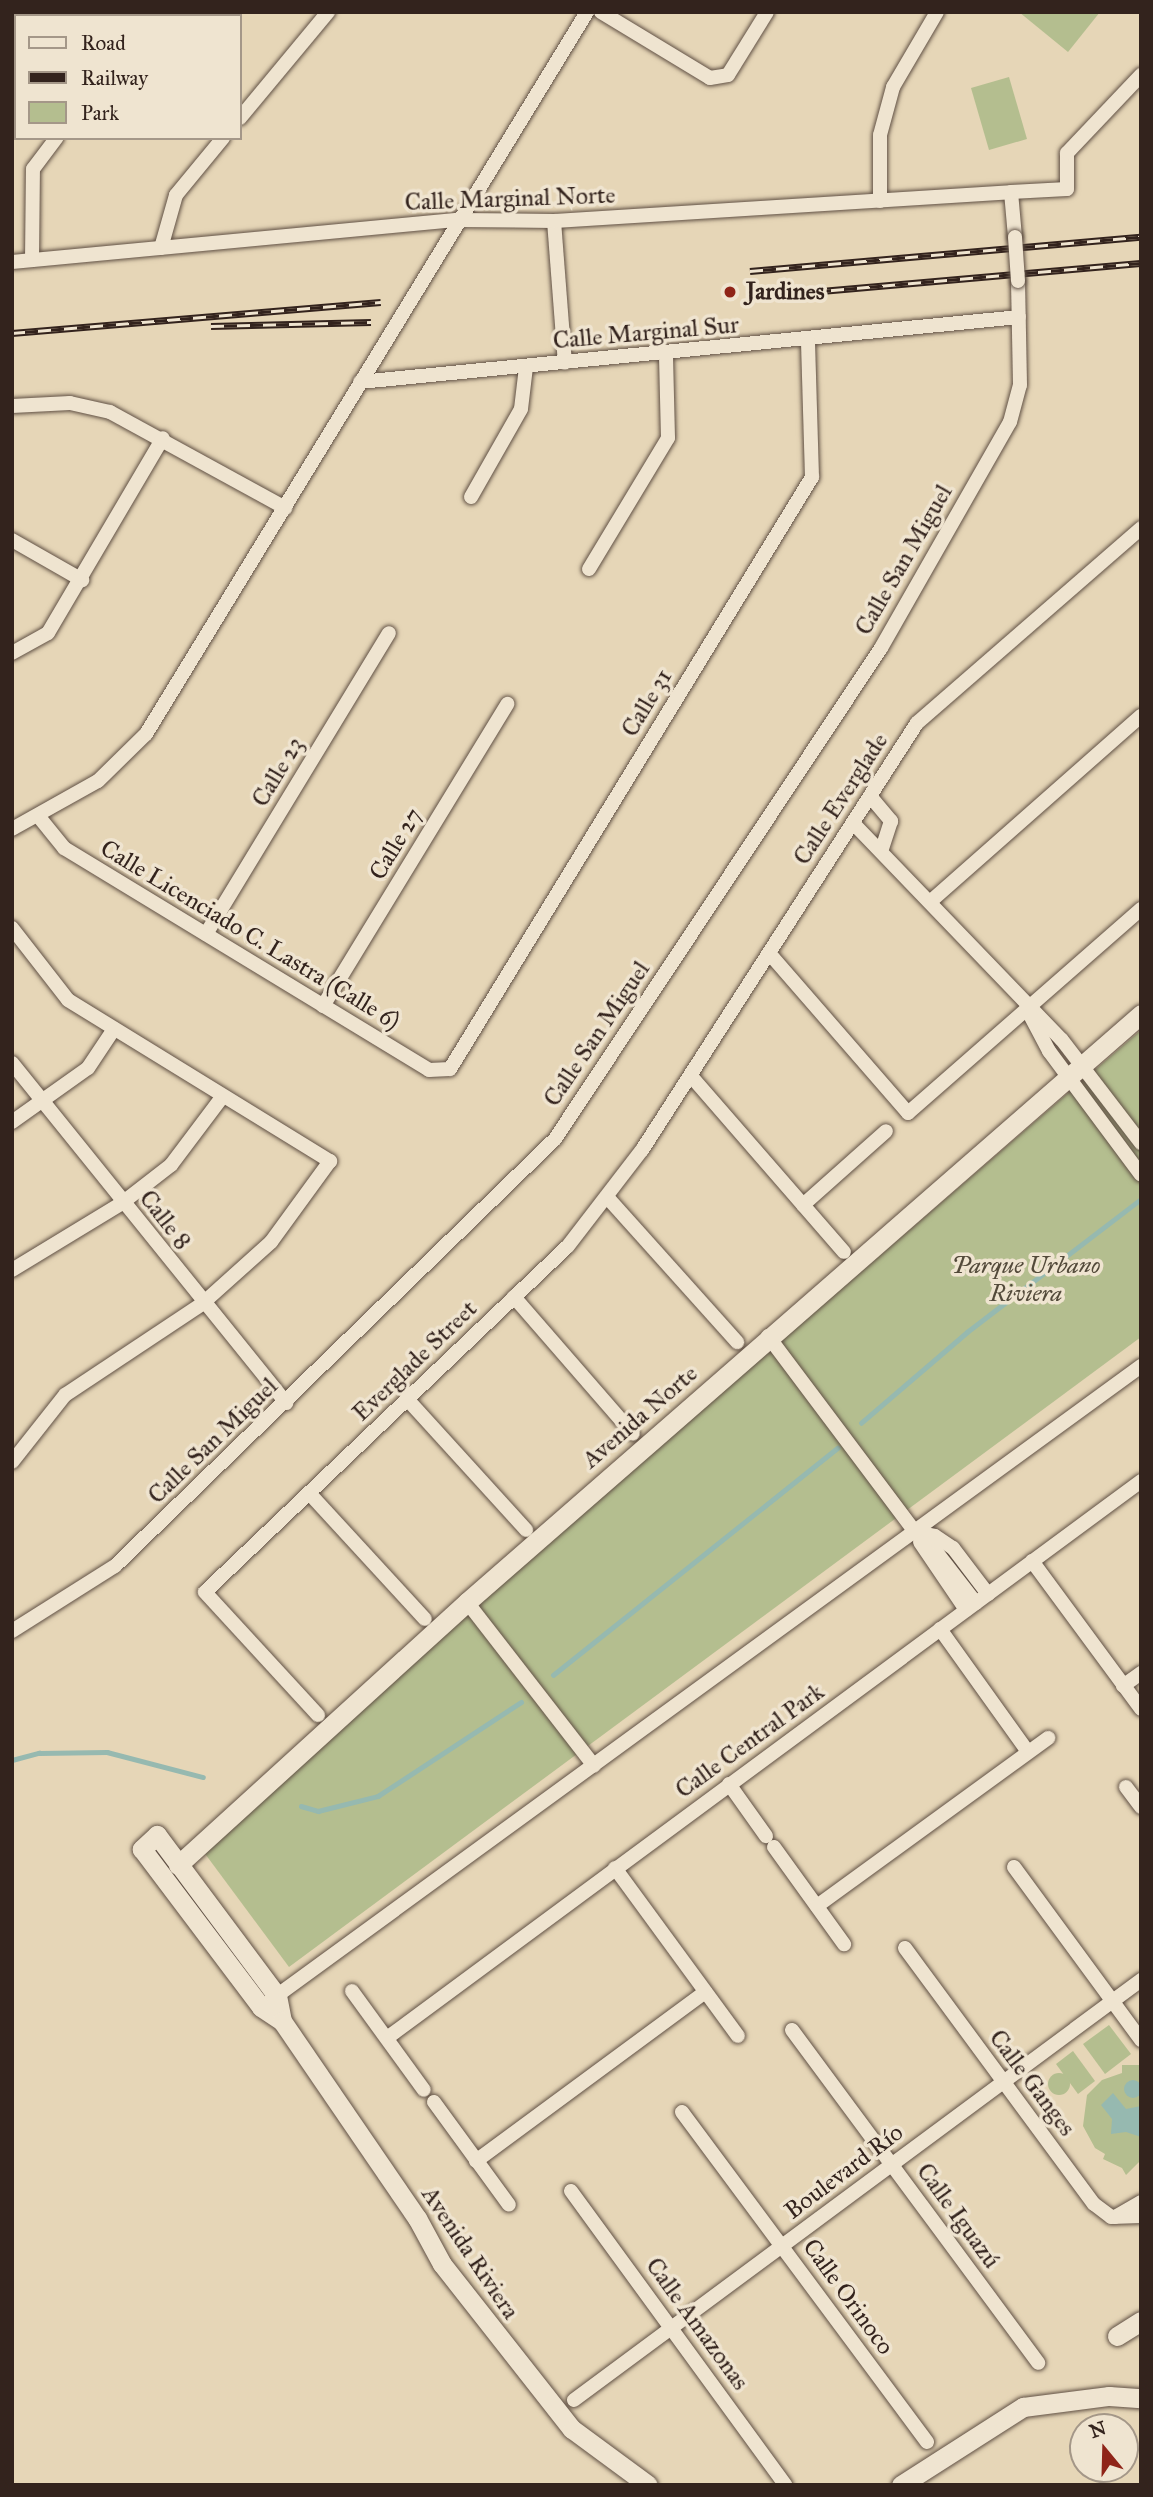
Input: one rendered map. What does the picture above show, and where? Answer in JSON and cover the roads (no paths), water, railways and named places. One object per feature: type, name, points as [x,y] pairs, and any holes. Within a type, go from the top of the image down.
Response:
[{"type":"street","points":[[242,116],[328,12]]},
{"type":"street","points":[[12,829],[39,817],[98,781],[146,734],[587,12]]},
{"type":"street","points":[[601,12],[710,78],[728,75],[767,12]]},
{"type":"street","points":[[880,201],[880,135],[893,87],[937,12]]},
{"type":"street","name":"Calle Marginal Norte","points":[[12,262],[458,220],[554,221],[1067,189],[1067,153],[1141,75]]},
{"type":"street","points":[[32,260],[33,169],[55,140]]},
{"type":"street","points":[[161,248],[176,195],[221,140]]},
{"type":"street","name":"Calle San Miguel","points":[[12,1631],[116,1566],[555,1139],[622,1042],[881,648],[1010,422],[1020,385],[1020,317],[1011,192]]},
{"type":"street","points":[[554,221],[565,363]]},
{"type":"street","name":"Calle Marginal Sur","points":[[360,382],[808,341],[1020,317]]},
{"type":"street","name":"Calle 31","points":[[450,1069],[812,477],[808,341]]},
{"type":"street","points":[[589,569],[668,438],[666,354]]},
{"type":"street","points":[[471,497],[522,410],[526,367]]},
{"type":"street","points":[[12,406],[70,403],[110,412],[163,438],[285,508]]},
{"type":"street","points":[[12,653],[48,634],[163,438]]},
{"type":"street","name":"Calle Everglade","points":[[607,1197],[691,1076],[917,723],[1141,528]]},
{"type":"street","points":[[12,540],[82,580]]},
{"type":"street","name":"Calle 23","points":[[206,934],[388,632]]},
{"type":"street","name":"Calle 27","points":[[323,1006],[507,705]]},
{"type":"street","points":[[931,901],[1141,716]]},
{"type":"street","points":[[870,796],[891,821],[882,848]]},
{"type":"street","name":"Calle Licenciado C. Lastra (Calle 6)","points":[[39,817],[64,848],[429,1070],[450,1069]]},
{"type":"street","points":[[853,823],[882,848],[931,901],[1026,1007],[1074,1069],[1141,1143]]},
{"type":"street","points":[[769,953],[908,1113],[1141,909]]},
{"type":"street","points":[[12,928],[68,1000],[330,1161],[271,1242],[202,1304],[65,1395],[12,1462]]},
{"type":"street","name":"Avenida Norte","points":[[178,1865],[467,1602],[768,1336],[1074,1069],[1141,1014]]},
{"type":"street","points":[[12,1122],[43,1103],[88,1068],[114,1029]]},
{"type":"street","name":"Calle 8","points":[[12,1063],[202,1304],[286,1403]]},
{"type":"street","points":[[1074,1069],[1141,1175]]},
{"type":"street","points":[[691,1076],[844,1252]]},
{"type":"street","points":[[12,1270],[122,1203],[170,1165],[223,1096]]},
{"type":"street","points":[[803,1205],[886,1131]]},
{"type":"street","points":[[607,1197],[737,1342]]},
{"type":"street","name":"Everglade Street","points":[[317,1716],[205,1592],[568,1246],[607,1197]]},
{"type":"street","points":[[514,1297],[634,1434]]},
{"type":"street","points":[[768,1336],[971,1607]]},
{"type":"street","points":[[269,2002],[1141,1366]]},
{"type":"street","points":[[407,1399],[526,1530]]},
{"type":"street","name":"Calle Central Park","points":[[387,2038],[1141,1481]]},
{"type":"street","points":[[309,1493],[425,1619]]},
{"type":"street","points":[[915,1532],[935,1536],[953,1548],[988,1594]]},
{"type":"street","points":[[1032,1561],[1141,1709]]},
{"type":"street","points":[[467,1602],[594,1766]]},
{"type":"street","points":[[940,1629],[1028,1752]]},
{"type":"street","points":[[1123,1686],[1141,1672]]},
{"type":"street","points":[[817,1906],[1048,1738]]},
{"type":"street","points":[[729,1784],[844,1944]]},
{"type":"street","points":[[1126,1787],[1141,1807]]},
{"type":"street","name":"Avenida Riviera","points":[[269,2002],[142,1849],[157,1835],[417,2218],[442,2264],[545,2399],[572,2429],[648,2485]]},
{"type":"street","points":[[1014,1867],[1141,2040]]},
{"type":"street","points":[[615,1868],[738,2036]]},
{"type":"street","name":"Calle Ganges","points":[[905,1948],[1002,2083],[1094,2204],[1113,2217],[1140,2214]]},
{"type":"street","name":"Boulevard Río","points":[[574,2400],[1141,1980]]},
{"type":"street","points":[[352,1991],[424,2090]]},
{"type":"street","points":[[476,2161],[705,1992]]},
{"type":"street","name":"Calle Iguazú","points":[[792,2030],[1038,2363]]},
{"type":"street","points":[[435,2102],[509,2205]]},
{"type":"street","name":"Calle Orinoco","points":[[682,2112],[926,2442]]},
{"type":"street","name":"Calle Amazonas","points":[[571,2191],[785,2485]]},
{"type":"street","points":[[1117,2336],[1141,2321]]},
{"type":"street","points":[[901,2485],[1023,2407],[1109,2396],[1141,2398]]},
{"type":"water","points":[[1129,2080],[1137,2080],[1142,2089],[1140,2096],[1129,2098],[1124,2093],[1124,2085]]},
{"type":"water","points":[[1113,2093],[1126,2109],[1141,2106],[1141,2137],[1126,2132],[1111,2134],[1112,2119],[1101,2105]]},
{"type":"waterway","points":[[861,1423],[967,1332],[1141,1199]]},
{"type":"waterway","points":[[553,1675],[837,1448]]},
{"type":"waterway","points":[[301,1806],[318,1811],[378,1796],[521,1702]]},
{"type":"waterway","points":[[12,1760],[39,1753],[107,1752],[203,1777]]},
{"type":"railway","points":[[750,271],[1141,237]]},
{"type":"railway","points":[[753,297],[1141,263]]},
{"type":"railway","points":[[12,333],[381,302]]},
{"type":"railway","points":[[211,326],[371,322]]},
{"type":"place","name":"Jardines","points":[[730,292]]},
{"type":"park label","name":"Parque Urbano Riviera","points":[[1026,1280]]}]
